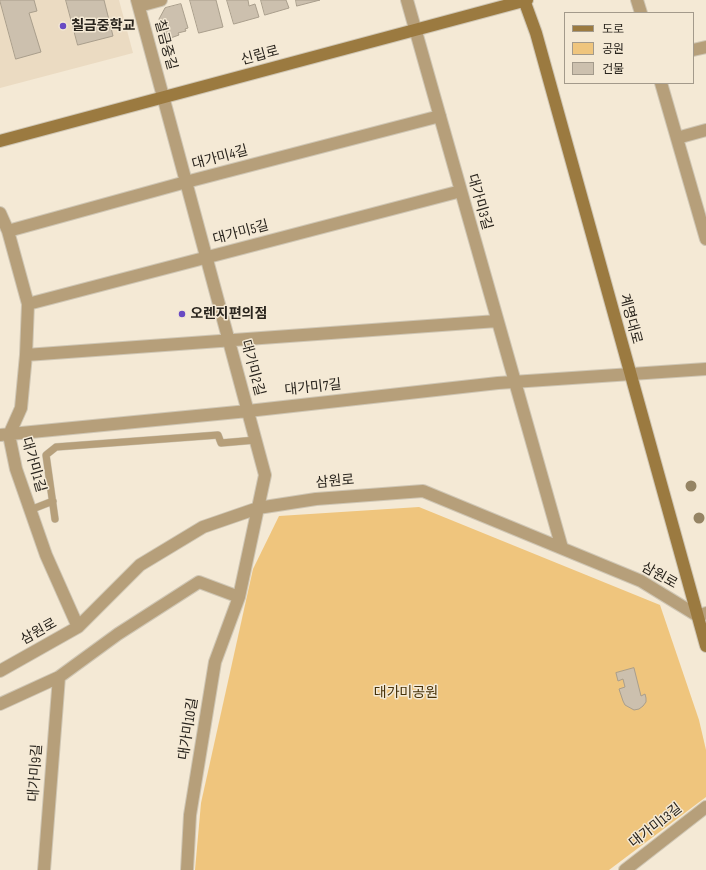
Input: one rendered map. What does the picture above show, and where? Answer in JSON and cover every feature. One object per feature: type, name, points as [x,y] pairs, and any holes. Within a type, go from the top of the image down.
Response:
[{"type":"street","points":[[138,3],[161,0]]},
{"type":"street","name":"대가미3길","points":[[407,0],[562,548]]},
{"type":"street","name":"신립로","points":[[0,140],[525,0]]},
{"type":"street","name":"계명대로","points":[[525,0],[536,33],[630,374],[702,614],[706,646]]},
{"type":"street","points":[[637,0],[641,12]]},
{"type":"street","name":"칠금중길","points":[[138,3],[163,97]]},
{"type":"street","points":[[694,50],[706,47]]},
{"type":"street","points":[[661,84],[677,138],[702,209],[706,239]]},
{"type":"street","name":"대가미2길","points":[[163,97],[265,475],[258,508]]},
{"type":"street","name":"대가미4길","points":[[8,232],[186,182],[440,116]]},
{"type":"street","points":[[677,138],[706,130]]},
{"type":"street","name":"대가미5길","points":[[28,304],[461,192]]},
{"type":"street","name":"대가미1길","points":[[0,213],[8,232],[28,304],[26,355],[21,408],[4,435],[46,555],[78,628]]},
{"type":"street","points":[[26,355],[497,321]]},
{"type":"street","name":"대가미7길","points":[[4,435],[248,411],[498,383],[706,369]]},
{"type":"street","name":"삼원로","points":[[0,672],[78,628],[140,565],[203,527],[258,508],[316,499],[423,491],[640,581],[702,614]]},
{"type":"street","name":"대가미10길","points":[[187,870],[190,815],[215,662],[239,597],[258,508]]},
{"type":"street","points":[[0,704],[59,677],[118,634],[199,582],[239,597]]},
{"type":"street","name":"대가미9길","points":[[44,870],[59,677]]},
{"type":"street","name":"대가미13길","points":[[625,870],[706,806]]},
{"type":"lane","points":[[55,519],[46,455],[56,447],[218,435],[221,443],[256,440]]},
{"type":"lane","points":[[30,510],[53,501]]},
{"type":"shaded area","name":"칠금중학교","points":[[0,0],[119,0],[133,53],[0,88]]},
{"type":"green space","name":"대가미공원","points":[[419,507],[660,605],[699,720],[706,750],[706,797],[609,870],[195,870],[201,803],[253,569],[279,516]]},
{"type":"building","points":[[0,0],[34,0],[37,11],[29,13],[41,52],[16,59]]},
{"type":"building","points":[[66,0],[104,0],[113,36],[78,45]]},
{"type":"building","points":[[190,0],[216,0],[223,27],[199,33]]},
{"type":"building","points":[[227,0],[248,0],[249,6],[255,4],[259,17],[234,24]]},
{"type":"building","points":[[261,0],[286,0],[289,8],[265,15]]},
{"type":"building","points":[[296,0],[320,0],[297,6]]},
{"type":"building","points":[[181,4],[188,28],[185,29],[186,31],[178,33],[179,35],[165,40],[159,19],[165,8]]},
{"type":"building","points":[[634,668],[641,696],[645,694],[646,702],[639,709],[634,710],[625,705],[623,701],[619,689],[625,687],[623,679],[618,681],[616,673]]},
{"type":"place","name":"칠금중학교","points":[[63,26]]},
{"type":"place","name":"오렌지편의점","points":[[182,314]]}]
